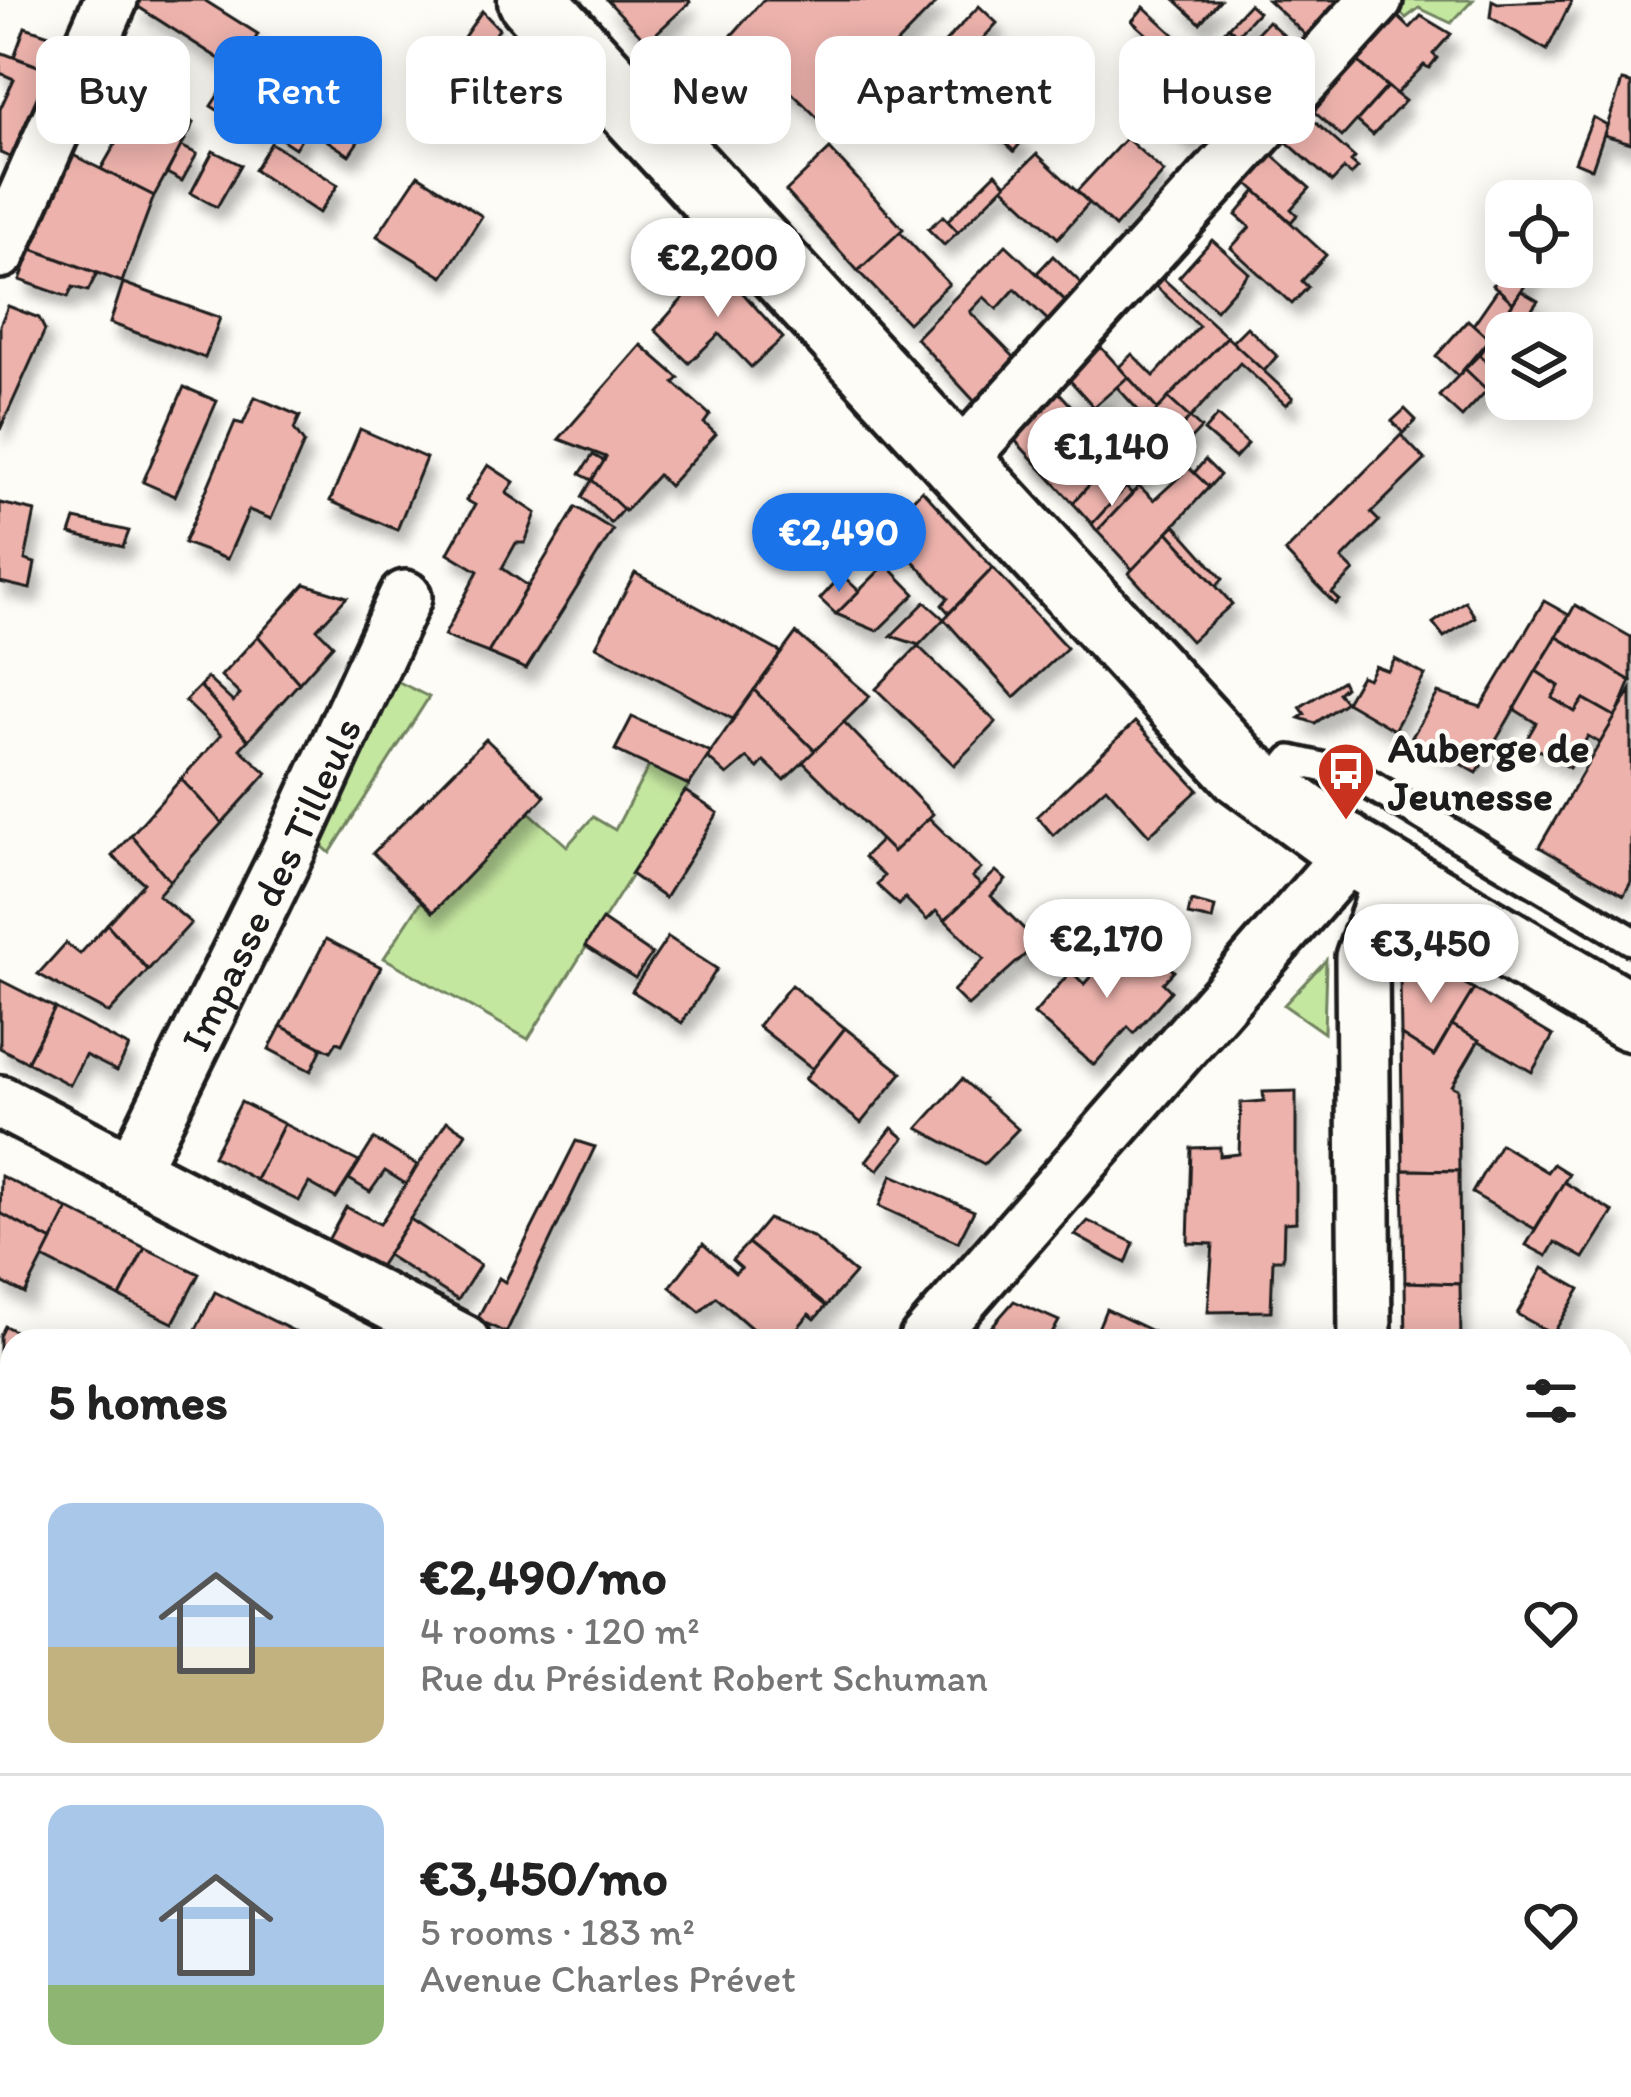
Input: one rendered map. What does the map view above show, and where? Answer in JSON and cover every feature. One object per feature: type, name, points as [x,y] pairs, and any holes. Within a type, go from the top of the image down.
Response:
[{"type":"main road","points":[[532,0],[1218,748],[1265,792],[1372,864],[1631,1017]]},
{"type":"street","points":[[0,252],[111,0]]},
{"type":"street","points":[[956,464],[1376,0]]},
{"type":"street","name":"Impasse des Tilleuls","points":[[132,1170],[299,830],[405,597]]},
{"type":"street","points":[[936,1329],[1372,864]]},
{"type":"street","points":[[1365,1329],[1361,957],[1372,864]]},
{"type":"street","points":[[0,1102],[440,1329]]},
{"type":"lane","points":[[1265,792],[1291,760],[1352,774],[1631,940]]},
{"type":"green space","points":[[1386,0],[1473,0],[1451,23],[1419,8],[1406,18]]},
{"type":"green space","points":[[395,680],[429,697],[330,853],[314,839]]},
{"type":"green space","points":[[649,766],[689,785],[528,1039],[384,958],[422,900],[529,812],[567,846],[593,817],[615,830]]},
{"type":"green space","points":[[1326,960],[1324,1033],[1284,1005]]},
{"type":"building","points":[[139,0],[204,0],[258,34],[214,36],[214,56],[137,6]]},
{"type":"building","points":[[607,0],[689,0],[653,36],[641,36]]},
{"type":"building","points":[[763,0],[939,0],[904,36],[815,36],[815,115],[791,92],[791,36],[732,35]]},
{"type":"building","points":[[1175,0],[1220,0],[1200,23]]},
{"type":"building","points":[[1268,0],[1348,0],[1315,36],[1307,36]]},
{"type":"building","points":[[1492,0],[1572,0],[1547,50],[1490,17]]},
{"type":"building","points":[[1249,4],[1258,12],[1237,35],[1228,27]]},
{"type":"building","points":[[979,6],[997,23],[985,36],[951,36]]},
{"type":"building","points":[[1144,7],[1175,36],[1149,36],[1132,21]]},
{"type":"building","points":[[482,11],[499,29],[494,36],[465,36]]},
{"type":"building","points":[[1395,14],[1410,28],[1421,16],[1451,34],[1433,54],[1437,58],[1429,68],[1424,65],[1396,94],[1355,59]]},
{"type":"building","points":[[1268,21],[1284,36],[1254,36]]},
{"type":"building","points":[[25,27],[52,36],[36,36],[36,65],[14,57]]},
{"type":"building","points":[[0,52],[36,65],[36,115],[17,160],[0,153],[0,109],[14,79],[0,73]]},
{"type":"building","points":[[1355,59],[1387,87],[1342,137],[1315,113],[1315,103]]},
{"type":"building","points":[[1622,81],[1631,83],[1631,143],[1604,135]]},
{"type":"building","points":[[1387,87],[1405,101],[1373,135],[1357,121]]},
{"type":"building","points":[[1593,117],[1607,125],[1592,169],[1575,162]]},
{"type":"building","points":[[1315,122],[1355,158],[1351,162],[1358,168],[1351,175],[1344,169],[1332,182],[1289,144],[1315,144]]},
{"type":"building","points":[[115,144],[182,144],[154,196],[101,169]]},
{"type":"building","points":[[273,144],[338,185],[319,213],[254,170]]},
{"type":"building","points":[[332,144],[356,144],[349,155]]},
{"type":"building","points":[[1120,144],[1133,144],[1164,172],[1115,227],[1077,191]]},
{"type":"building","points":[[181,146],[197,154],[182,181],[167,173]]},
{"type":"building","points":[[830,149],[903,229],[858,271],[786,191]]},
{"type":"building","points":[[213,151],[241,165],[217,207],[191,193]]},
{"type":"building","points":[[1269,152],[1310,188],[1291,209],[1297,215],[1291,222],[1244,180]]},
{"type":"building","points":[[1037,154],[1089,203],[1058,238],[1003,187]]},
{"type":"building","points":[[73,155],[154,196],[122,282],[32,249]]},
{"type":"building","points":[[996,173],[1006,184],[958,232],[947,221]]},
{"type":"building","points":[[418,175],[482,216],[443,277],[377,236]]},
{"type":"building","points":[[1256,191],[1326,255],[1302,281],[1308,287],[1292,304],[1231,248],[1250,227],[1236,215]]},
{"type":"building","points":[[943,216],[958,232],[944,245],[928,229]]},
{"type":"building","points":[[900,232],[949,284],[908,323],[858,271]]},
{"type":"building","points":[[1212,240],[1249,273],[1216,310],[1179,277]]},
{"type":"building","points":[[1006,245],[1070,305],[1053,325],[1015,289],[997,309],[984,297],[970,312],[1019,362],[978,405],[916,338]]},
{"type":"building","points":[[32,249],[97,273],[88,291],[73,287],[68,297],[20,280]]},
{"type":"building","points":[[1053,256],[1086,288],[1070,305],[1037,273]]},
{"type":"building","points":[[715,262],[783,338],[751,367],[719,334],[689,363],[655,330]]},
{"type":"building","points":[[1158,274],[1227,337],[1158,410],[1119,367],[1132,354],[1154,376],[1199,326],[1151,282]]},
{"type":"building","points":[[123,283],[220,318],[205,358],[110,323]]},
{"type":"building","points":[[1496,288],[1523,288],[1513,303]]},
{"type":"building","points":[[1498,289],[1513,303],[1507,312],[1485,312],[1485,336],[1473,325]]},
{"type":"building","points":[[1521,291],[1538,301],[1530,312],[1507,312]]},
{"type":"building","points":[[8,306],[39,318],[45,330],[0,430],[0,325]]},
{"type":"building","points":[[1468,320],[1485,335],[1485,344],[1458,376],[1436,356]]},
{"type":"building","points":[[1247,327],[1277,356],[1264,371],[1232,342]]},
{"type":"building","points":[[1227,337],[1293,398],[1286,405],[1240,363],[1190,418],[1168,398]]},
{"type":"building","points":[[1096,342],[1128,377],[1094,407],[1065,375]]},
{"type":"building","points":[[641,345],[679,378],[674,383],[710,415],[704,423],[716,434],[669,486],[658,475],[625,511],[592,480],[606,457],[559,439]]},
{"type":"building","points":[[1479,355],[1485,360],[1485,388],[1465,369]]},
{"type":"building","points":[[1465,369],[1485,388],[1462,417],[1439,396]]},
{"type":"building","points":[[1128,377],[1158,410],[1148,421],[1117,387]]},
{"type":"building","points":[[184,387],[217,401],[175,496],[143,482]]},
{"type":"building","points":[[1054,387],[1109,447],[1136,418],[1144,425],[1073,503],[1010,435]]},
{"type":"building","points":[[255,397],[300,416],[294,429],[304,443],[271,519],[249,510],[227,559],[184,543],[235,422],[243,424]]},
{"type":"building","points":[[1168,398],[1190,418],[1148,463],[1127,443]]},
{"type":"building","points":[[1405,409],[1416,420],[1403,433],[1392,421]]},
{"type":"building","points":[[1217,416],[1248,444],[1235,458],[1204,431]]},
{"type":"building","points":[[1190,418],[1201,428],[1169,462],[1158,452]]},
{"type":"building","points":[[360,429],[426,458],[397,530],[330,501]]},
{"type":"building","points":[[1401,435],[1425,460],[1371,513],[1379,521],[1342,559],[1354,571],[1332,593],[1339,600],[1335,604],[1285,552]]},
{"type":"building","points":[[1127,443],[1148,463],[1092,524],[1073,503]]},
{"type":"building","points":[[593,455],[604,461],[592,480],[580,474]]},
{"type":"building","points":[[1205,460],[1220,475],[1209,487],[1194,473]]},
{"type":"building","points":[[488,465],[514,482],[506,493],[536,513],[525,543],[516,543],[502,568],[528,586],[488,653],[444,636],[478,571],[448,553],[475,505],[466,500]]},
{"type":"building","points":[[1189,468],[1209,487],[1133,570],[1097,531],[1139,486],[1154,500]]},
{"type":"building","points":[[592,480],[623,509],[611,523],[582,497]]},
{"type":"building","points":[[1126,487],[1132,494],[1097,531],[1092,524]]},
{"type":"building","points":[[922,490],[993,568],[949,613],[942,605],[948,598],[884,530]]},
{"type":"building","points":[[0,503],[35,511],[25,560],[35,563],[30,589],[0,582]]},
{"type":"building","points":[[576,507],[613,530],[526,669],[488,653]]},
{"type":"building","points":[[75,519],[129,531],[123,547],[70,534]]},
{"type":"building","points":[[1175,525],[1223,579],[1216,586],[1168,532]]},
{"type":"building","points":[[1168,532],[1232,604],[1191,641],[1129,573]]},
{"type":"building","points":[[886,564],[915,594],[877,631],[836,614]]},
{"type":"building","points":[[993,568],[1067,648],[1014,697],[944,619]]},
{"type":"building","points":[[635,573],[782,653],[733,719],[596,646]]},
{"type":"building","points":[[842,575],[859,591],[836,614],[820,599]]},
{"type":"building","points":[[305,584],[347,597],[317,629],[333,645],[299,683],[258,636]]},
{"type":"building","points":[[1465,601],[1475,617],[1444,637],[1433,623]]},
{"type":"building","points":[[1544,601],[1569,615],[1477,773],[1412,737],[1438,693],[1481,707]]},
{"type":"building","points":[[925,602],[944,619],[919,645],[891,636]]},
{"type":"building","points":[[1575,605],[1631,637],[1631,681],[1557,637]]},
{"type":"building","points":[[796,633],[870,696],[815,751],[754,690]]},
{"type":"building","points":[[258,636],[299,683],[248,740],[200,686],[207,678],[233,702],[240,695],[221,676]]},
{"type":"building","points":[[1557,637],[1631,681],[1616,717],[1584,699],[1575,712],[1552,698],[1559,686],[1536,671]]},
{"type":"building","points":[[918,646],[996,722],[954,765],[876,689]]},
{"type":"building","points":[[1395,659],[1425,675],[1394,730],[1346,702],[1361,676],[1368,679],[1375,666],[1388,671]]},
{"type":"building","points":[[1536,671],[1559,686],[1552,698],[1575,712],[1584,699],[1616,717],[1600,743],[1588,736],[1569,768],[1525,742],[1536,723],[1514,709]]},
{"type":"building","points":[[1342,681],[1345,687],[1338,693],[1346,702],[1315,723],[1299,718],[1305,714],[1300,707]]},
{"type":"building","points":[[200,686],[248,740],[240,749],[267,773],[222,823],[181,779],[221,735],[185,701]]},
{"type":"building","points":[[754,690],[815,751],[784,780],[764,761],[758,768],[747,758],[727,775],[707,757]]},
{"type":"building","points":[[1631,690],[1631,882],[1624,895],[1539,847]]},
{"type":"building","points":[[632,717],[711,752],[689,785],[615,750]]},
{"type":"building","points":[[844,722],[933,814],[893,852],[803,762]]},
{"type":"building","points":[[1135,722],[1198,790],[1149,835],[1106,787],[1053,835],[1037,816]]},
{"type":"building","points":[[486,739],[545,796],[433,912],[373,853]]},
{"type":"building","points":[[181,779],[222,823],[170,881],[131,835]]},
{"type":"building","points":[[685,791],[718,813],[665,898],[631,874]]},
{"type":"building","points":[[929,818],[981,869],[972,877],[981,885],[945,920],[936,911],[927,920],[905,898],[899,905],[877,885],[884,876],[864,857],[881,840],[893,852]]},
{"type":"building","points":[[131,835],[170,881],[158,895],[191,923],[148,970],[107,924],[144,883],[112,856]]},
{"type":"building","points":[[996,871],[1006,880],[991,896],[1038,943],[968,1006],[953,991],[984,959],[945,920]]},
{"type":"building","points":[[1191,901],[1215,907],[1212,920],[1188,915]]},
{"type":"building","points":[[602,920],[652,954],[635,978],[585,946]]},
{"type":"building","points":[[107,924],[148,970],[109,1013],[38,974],[66,943],[80,954]]},
{"type":"building","points":[[668,937],[717,969],[682,1023],[632,991]]},
{"type":"building","points":[[326,939],[381,967],[342,1044],[337,1042],[331,1051],[281,1026]]},
{"type":"building","points":[[1120,943],[1137,958],[1147,947],[1174,971],[1163,983],[1171,991],[1134,1033],[1128,1027],[1094,1065],[1034,1014],[1071,971],[1084,984]]},
{"type":"building","points":[[1430,964],[1474,989],[1434,1056],[1401,1035],[1400,978]]},
{"type":"building","points":[[0,980],[55,1008],[27,1062],[0,1048]]},
{"type":"building","points":[[791,985],[845,1028],[813,1069],[758,1026]]},
{"type":"building","points":[[1474,989],[1553,1036],[1532,1072],[1452,1025]]},
{"type":"building","points":[[55,1008],[129,1047],[117,1071],[85,1055],[70,1085],[27,1062]]},
{"type":"building","points":[[1452,1025],[1479,1040],[1452,1086],[1458,1089],[1459,1171],[1403,1170],[1401,1035],[1434,1056]]},
{"type":"building","points":[[281,1026],[322,1048],[311,1071],[269,1049]]},
{"type":"building","points":[[845,1028],[902,1073],[861,1123],[805,1079]]},
{"type":"building","points":[[962,1079],[1018,1129],[984,1164],[918,1128]]},
{"type":"building","points":[[1296,1091],[1296,1222],[1284,1223],[1283,1259],[1273,1259],[1271,1311],[1208,1312],[1213,1244],[1188,1243],[1191,1148],[1220,1147],[1220,1156],[1239,1154],[1241,1103],[1264,1101],[1263,1092]]},
{"type":"building","points":[[241,1102],[284,1124],[256,1180],[213,1156]]},
{"type":"building","points":[[447,1121],[466,1133],[378,1268],[327,1242],[346,1207],[380,1224]]},
{"type":"building","points":[[284,1124],[359,1162],[336,1198],[309,1183],[299,1201],[256,1180]]},
{"type":"building","points":[[892,1128],[904,1138],[878,1170],[866,1161]]},
{"type":"building","points":[[374,1139],[417,1165],[406,1184],[385,1171],[370,1192],[349,1179]]},
{"type":"building","points":[[576,1141],[595,1147],[508,1329],[498,1329],[477,1319],[499,1278],[505,1282]]},
{"type":"building","points":[[1500,1144],[1547,1172],[1553,1164],[1569,1174],[1535,1229],[1472,1193]]},
{"type":"building","points":[[1403,1170],[1459,1171],[1460,1284],[1405,1282]]},
{"type":"building","points":[[892,1175],[974,1211],[958,1242],[879,1206]]},
{"type":"building","points":[[1,1176],[68,1209],[52,1241],[0,1213]]},
{"type":"building","points":[[1564,1182],[1613,1212],[1584,1258],[1555,1242],[1547,1256],[1526,1245]]},
{"type":"building","points":[[68,1209],[145,1248],[120,1297],[43,1258]]},
{"type":"building","points":[[0,1213],[52,1241],[25,1294],[0,1281]]},
{"type":"building","points":[[410,1219],[480,1265],[458,1300],[387,1255]]},
{"type":"building","points":[[768,1219],[813,1237],[855,1273],[826,1306],[748,1243]]},
{"type":"building","points":[[1088,1221],[1134,1243],[1126,1263],[1075,1235]]},
{"type":"building","points":[[748,1243],[826,1306],[815,1319],[809,1314],[797,1329],[752,1329],[716,1297],[700,1312],[670,1287],[703,1244],[735,1273],[741,1268],[732,1260]]},
{"type":"building","points":[[145,1248],[199,1274],[173,1323],[120,1297]]},
{"type":"building","points":[[1543,1268],[1580,1289],[1556,1329],[1544,1329],[1517,1314]]},
{"type":"building","points":[[1405,1282],[1460,1284],[1461,1329],[1406,1329]]},
{"type":"building","points":[[215,1292],[290,1329],[196,1329]]},
{"type":"building","points":[[1014,1301],[1059,1321],[1055,1329],[992,1326]]},
{"type":"building","points":[[1106,1309],[1148,1329],[1098,1329]]},
{"type":"place","name":"Auberge de Jeunesse","points":[[1346,822]]}]
